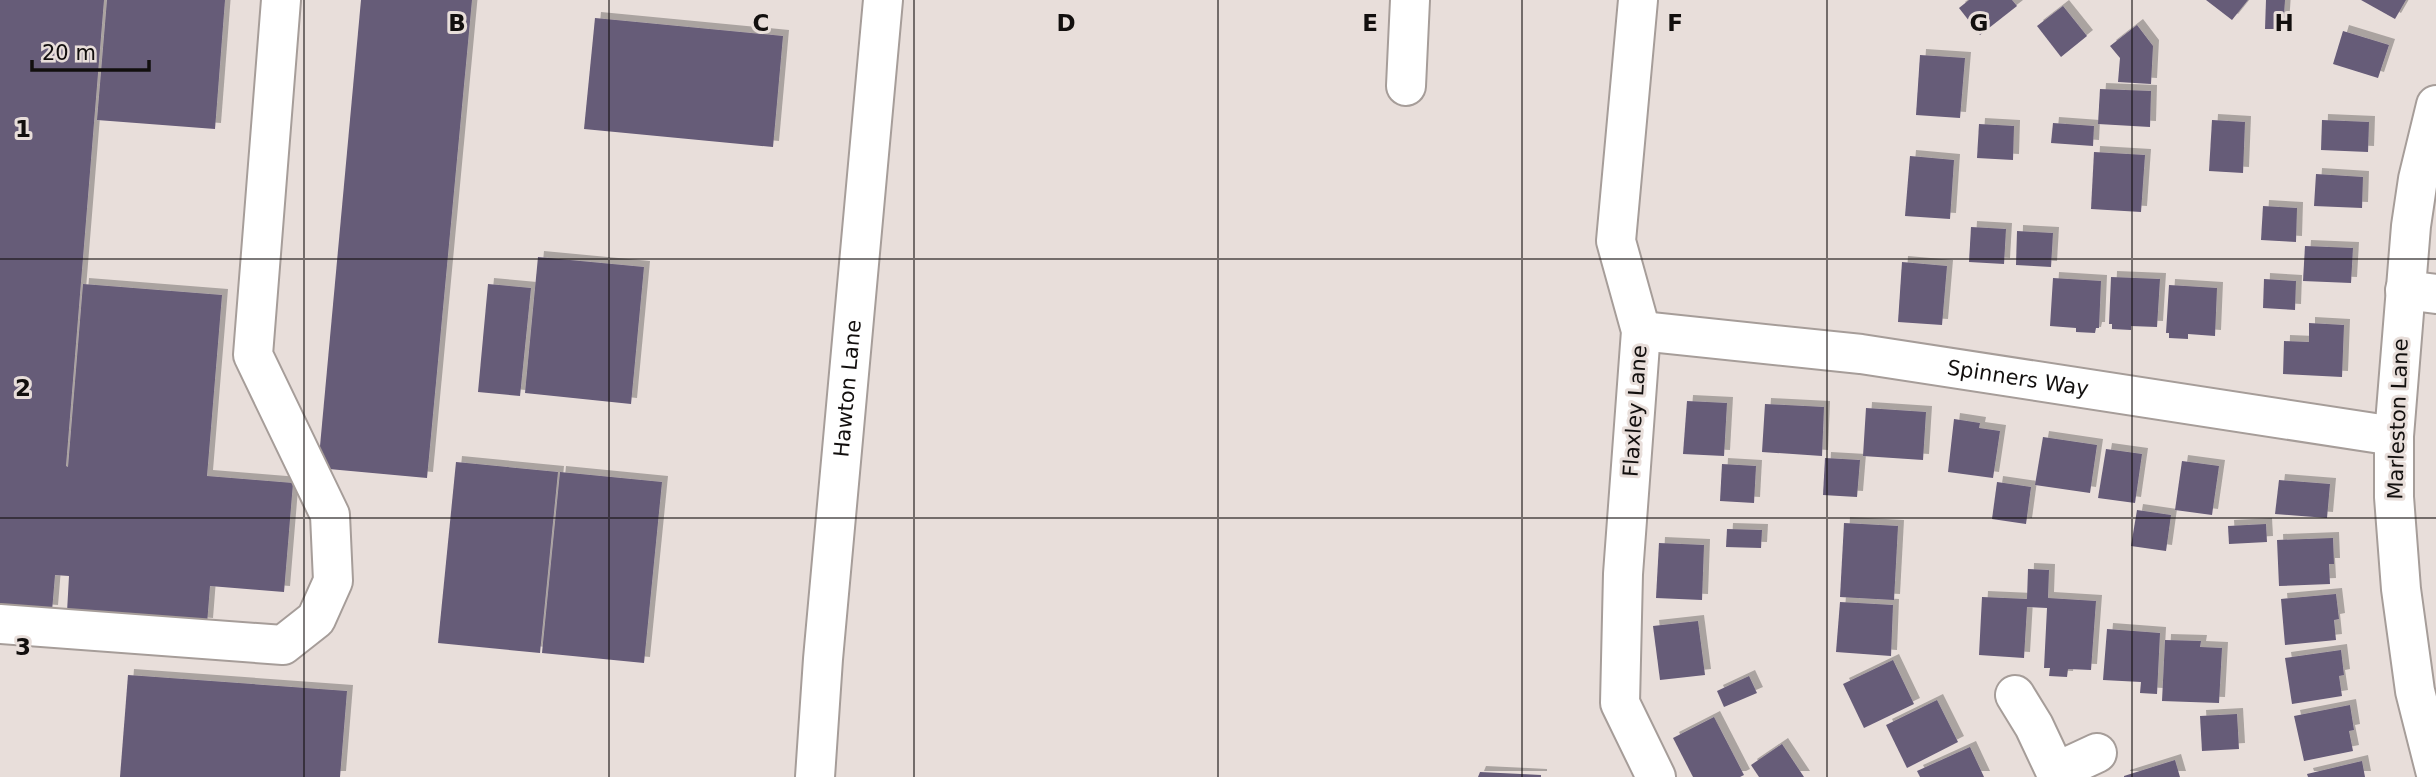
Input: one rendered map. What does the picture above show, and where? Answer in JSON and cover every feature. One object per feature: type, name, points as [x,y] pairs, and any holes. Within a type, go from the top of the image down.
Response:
[{"type":"street","points":[[0,624],[283,645],[316,619],[333,581],[330,514],[253,355],[281,0]]},
{"type":"street","name":"Hawton Lane","points":[[815,777],[823,659],[883,0]]},
{"type":"street","points":[[1406,86],[1410,0]]},
{"type":"street","name":"Flaxley Lane","points":[[1638,0],[1616,242],[1641,331],[1623,574],[1620,703],[1656,777]]},
{"type":"street","name":"Marleston Lane","points":[[2436,105],[2418,179],[2420,292],[2394,436],[2394,496],[2402,589],[2415,691],[2436,774]]},
{"type":"street","name":"Spinners Way","points":[[1641,331],[1861,354],[2394,436]]},
{"type":"street","points":[[2015,695],[2057,774],[2097,753]]},
{"type":"building","points":[[0,0],[104,0],[66,466],[68,467],[83,284],[222,295],[207,476],[293,483],[284,592],[210,586],[207,624],[67,612],[69,576],[55,575],[52,611],[0,607]]},
{"type":"building","points":[[107,0],[225,0],[215,129],[97,120]]},
{"type":"building","points":[[361,0],[472,0],[427,478],[318,468]]},
{"type":"building","points":[[1969,0],[2012,0],[2017,6],[1980,35],[1959,8]]},
{"type":"building","points":[[2206,0],[2248,0],[2232,20]]},
{"type":"building","points":[[2266,0],[2285,0],[2283,29],[2265,29]]},
{"type":"building","points":[[2361,0],[2406,0],[2395,19]]},
{"type":"building","points":[[2063,6],[2087,36],[2061,57],[2037,26]]},
{"type":"building","points":[[595,18],[783,36],[773,147],[584,129]]},
{"type":"building","points":[[2137,25],[2153,46],[2151,84],[2118,82],[2120,58],[2110,46]]},
{"type":"building","points":[[2343,31],[2389,45],[2378,78],[2333,64]]},
{"type":"building","points":[[1920,55],[1965,58],[1960,118],[1916,115]]},
{"type":"building","points":[[2100,89],[2151,91],[2150,127],[2098,124]]},
{"type":"building","points":[[2212,120],[2245,122],[2243,173],[2209,171]]},
{"type":"building","points":[[2322,120],[2369,122],[2368,152],[2321,150]]},
{"type":"building","points":[[2053,123],[2094,126],[2093,146],[2051,143]]},
{"type":"building","points":[[1979,124],[2014,126],[2013,160],[1977,158]]},
{"type":"building","points":[[2094,152],[2145,155],[2141,212],[2091,209]]},
{"type":"building","points":[[1910,156],[1954,160],[1950,219],[1905,216]]},
{"type":"building","points":[[2316,174],[2363,177],[2362,208],[2314,206]]},
{"type":"building","points":[[2263,206],[2297,208],[2296,242],[2261,240]]},
{"type":"building","points":[[1971,227],[2006,229],[2004,264],[1969,262]]},
{"type":"building","points":[[2017,231],[2053,233],[2051,267],[2016,265]]},
{"type":"building","points":[[2305,246],[2353,248],[2351,283],[2303,281]]},
{"type":"building","points":[[538,257],[644,267],[631,404],[525,393]]},
{"type":"building","points":[[1902,262],[1947,266],[1942,325],[1898,322]]},
{"type":"building","points":[[2111,277],[2160,279],[2157,327],[2131,326],[2131,330],[2112,329],[2112,324],[2109,324]]},
{"type":"building","points":[[2053,278],[2101,281],[2099,328],[2096,328],[2095,333],[2050,326]]},
{"type":"building","points":[[2264,279],[2296,281],[2295,310],[2263,308]]},
{"type":"building","points":[[488,284],[531,288],[520,396],[478,392]]},
{"type":"building","points":[[2169,285],[2217,288],[2215,336],[2188,334],[2188,339],[2169,338],[2169,333],[2166,333]]},
{"type":"building","points":[[2309,323],[2344,325],[2342,377],[2283,374],[2284,341],[2309,342]]},
{"type":"building","points":[[1687,401],[1727,403],[1724,456],[1683,454]]},
{"type":"building","points":[[1765,404],[1824,407],[1822,456],[1762,452]]},
{"type":"building","points":[[1866,408],[1926,412],[1923,460],[1863,456]]},
{"type":"building","points":[[1954,419],[1980,423],[1979,428],[2000,431],[1993,478],[1948,472]]},
{"type":"building","points":[[2043,437],[2097,445],[2090,493],[2035,485]]},
{"type":"building","points":[[2106,449],[2142,454],[2135,503],[2098,498]]},
{"type":"building","points":[[1825,458],[1860,460],[1857,497],[1823,495]]},
{"type":"building","points":[[2182,461],[2219,466],[2212,515],[2175,510]]},
{"type":"building","points":[[456,462],[558,472],[540,653],[438,643]]},
{"type":"building","points":[[1722,464],[1756,466],[1754,503],[1720,501]]},
{"type":"building","points":[[560,472],[662,482],[644,663],[542,653]]},
{"type":"building","points":[[2279,480],[2330,484],[2327,518],[2275,514]]},
{"type":"building","points":[[1997,482],[2031,487],[2026,524],[1992,519]]},
{"type":"building","points":[[2137,510],[2171,515],[2166,551],[2131,546]]},
{"type":"building","points":[[1844,523],[1898,526],[1894,600],[1840,597]]},
{"type":"building","points":[[2266,524],[2267,542],[2229,544],[2228,526]]},
{"type":"building","points":[[1727,529],[1762,530],[1761,548],[1726,547]]},
{"type":"building","points":[[2333,538],[2334,564],[2329,564],[2330,584],[2279,586],[2277,540]]},
{"type":"building","points":[[1659,543],[1704,545],[1702,600],[1656,598]]},
{"type":"building","points":[[2028,569],[2049,570],[2048,598],[2096,601],[2091,670],[2068,669],[2067,677],[2049,676],[2050,668],[2044,668],[2047,608],[2027,607],[2024,658],[1979,655],[1982,597],[2027,599]]},
{"type":"building","points":[[2336,594],[2339,619],[2334,620],[2336,640],[2285,645],[2281,599]]},
{"type":"building","points":[[1840,602],[1893,605],[1891,656],[1836,652]]},
{"type":"building","points":[[1698,621],[1705,675],[1660,680],[1653,626]]},
{"type":"building","points":[[2107,629],[2160,633],[2157,694],[2140,693],[2141,682],[2103,680]]},
{"type":"building","points":[[2165,640],[2201,641],[2200,647],[2222,648],[2219,703],[2162,701]]},
{"type":"building","points":[[2341,650],[2344,675],[2339,676],[2342,696],[2292,704],[2285,658]]},
{"type":"building","points":[[1893,660],[1914,704],[1864,728],[1843,684]]},
{"type":"building","points":[[128,675],[347,691],[340,777],[120,777]]},
{"type":"building","points":[[1749,676],[1757,693],[1724,707],[1717,691]]},
{"type":"building","points":[[1937,700],[1958,742],[1907,768],[1886,725]]},
{"type":"building","points":[[2350,705],[2354,730],[2349,731],[2353,751],[2304,761],[2294,716]]},
{"type":"building","points":[[2237,714],[2239,749],[2202,751],[2200,716]]},
{"type":"building","points":[[1714,717],[1744,775],[1740,777],[1693,777],[1673,738]]},
{"type":"building","points":[[1782,744],[1804,777],[1759,777],[1751,765]]},
{"type":"building","points":[[1970,747],[1984,777],[1920,777],[1917,771]]},
{"type":"building","points":[[2175,760],[2180,777],[2124,777],[2124,776]]},
{"type":"building","points":[[2362,761],[2365,777],[2308,777],[2307,774]]},
{"type":"building","points":[[1480,772],[1541,775],[1541,777],[1478,777]]}]
